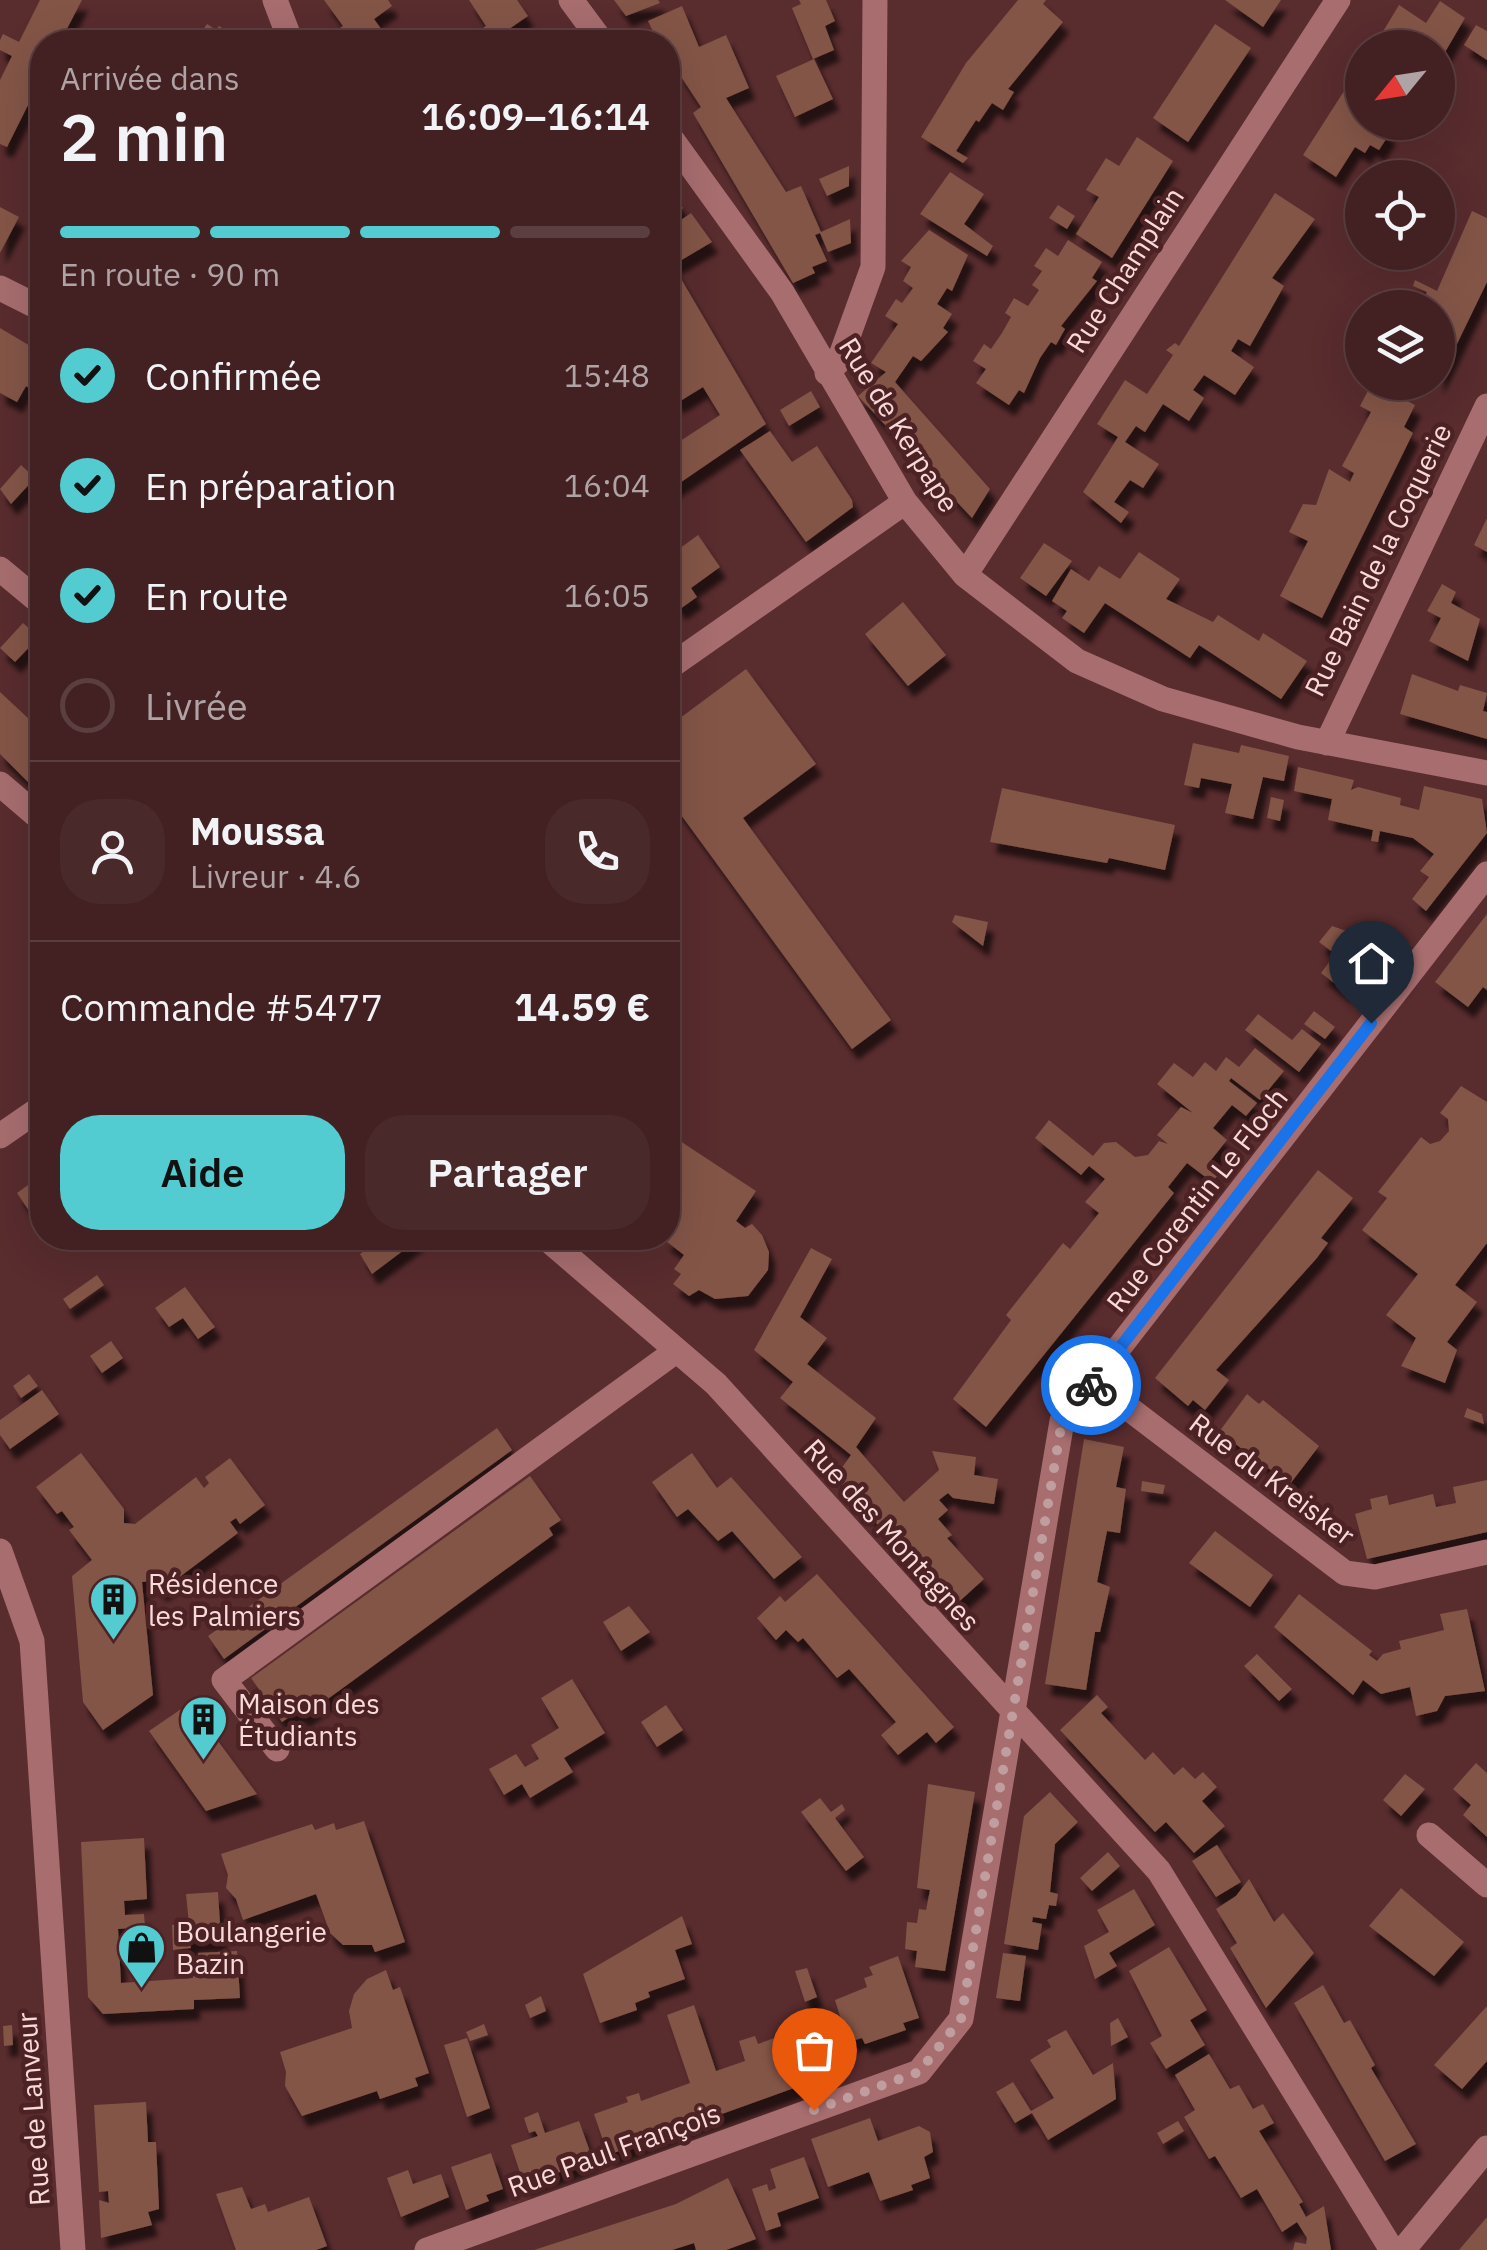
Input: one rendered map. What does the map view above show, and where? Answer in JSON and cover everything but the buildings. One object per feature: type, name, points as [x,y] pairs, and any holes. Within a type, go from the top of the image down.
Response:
[{"type":"street","points":[[275,0],[286,30]]},
{"type":"street","points":[[571,0],[593,30]]},
{"type":"street","points":[[827,373],[839,361],[873,267],[875,0]]},
{"type":"street","name":"Rue Champlain","points":[[966,575],[1338,0]]},
{"type":"street","name":"Rue de Kerpape","points":[[680,151],[782,292],[905,502],[966,575],[1078,660],[1163,699],[1327,742],[1487,773]]},
{"type":"street","points":[[0,288],[30,303]]},
{"type":"street","name":"Rue Bain de la Coquerie","points":[[1327,742],[1487,406]]},
{"type":"street","points":[[680,660],[905,502]]},
{"type":"street","points":[[0,569],[30,594]]},
{"type":"street","points":[[0,784],[30,810]]},
{"type":"street","name":"Rue Corentin Le Floch","points":[[1012,1715],[1062,1421],[1487,874]]},
{"type":"street","points":[[0,1136],[30,1116]]},
{"type":"street","name":"Rue des Montagnes","points":[[560,1250],[716,1384],[1012,1715],[1159,1871],[1392,2250]]},
{"type":"street","points":[[277,1749],[224,1680],[676,1350]]},
{"type":"street","name":"Rue du Kreisker","points":[[1094,1382],[1345,1573],[1375,1577],[1487,1552]]},
{"type":"street","name":"Rue de Lanveur","points":[[0,1551],[32,1640],[73,2250]]},
{"type":"street","name":"Rue Paul François","points":[[427,2250],[919,2072],[961,2019],[1012,1715]]},
{"type":"street","points":[[1429,1834],[1487,1885]]},
{"type":"street","points":[[1403,2250],[1487,2148]]},
{"type":"way so far","points":[[814,2110],[919,2072],[961,2019],[1062,1421],[1091,1385]]},
{"type":"place","name":"Résidence les Palmiers","points":[[113,1642]]},
{"type":"place","name":"Maison des Étudiants","points":[[203,1762]]},
{"type":"place","name":"Boulangerie Bazin","points":[[141,1990]]},
{"type":"route","points":[[1091,1385],[1371,1023]]}]
